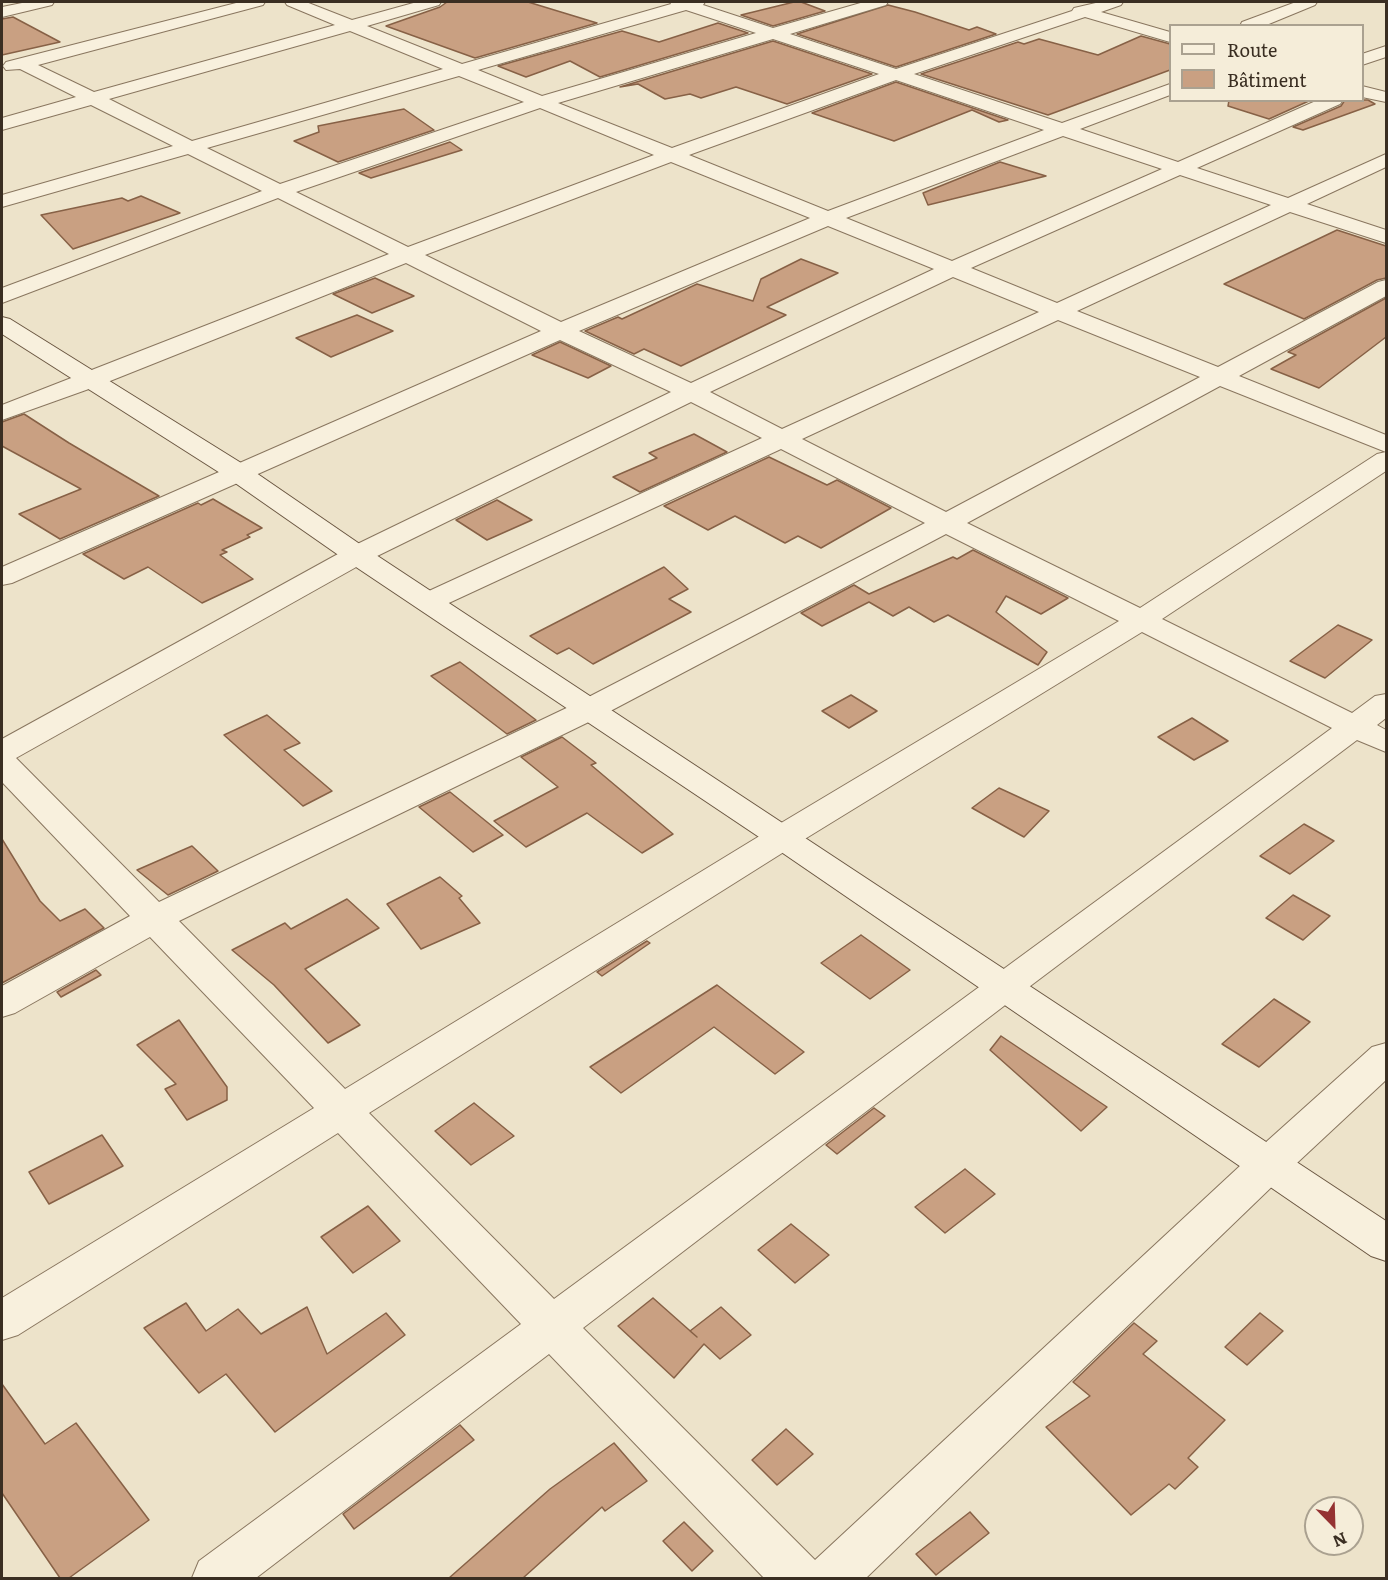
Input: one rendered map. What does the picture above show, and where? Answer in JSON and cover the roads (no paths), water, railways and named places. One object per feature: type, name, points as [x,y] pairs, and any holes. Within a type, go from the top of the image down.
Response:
[{"type":"street","points":[[2,12],[46,2]]},
{"type":"street","points":[[11,66],[257,2]]},
{"type":"street","points":[[293,2],[1386,444]]},
{"type":"street","points":[[2,124],[433,2]]},
{"type":"street","points":[[2,201],[687,2],[1386,237]]},
{"type":"street","points":[[2,296],[279,191],[541,102],[880,2]]},
{"type":"street","points":[[2,413],[406,255],[672,155],[897,74],[1114,2]]},
{"type":"street","points":[[1253,24],[1310,2]]},
{"type":"street","points":[[1055,4],[1169,37]]},
{"type":"street","points":[[1364,59],[1386,51]]},
{"type":"street","points":[[11,66],[92,99],[560,331],[691,392],[946,523],[1371,735]]},
{"type":"street","points":[[2,577],[560,331],[828,218],[1169,89]]},
{"type":"street","points":[[1364,92],[1386,97]]},
{"type":"street","points":[[2,752],[357,555],[691,392],[952,269],[1329,102]]},
{"type":"street","points":[[428,602],[785,440],[1386,160]]},
{"type":"street","points":[[2,1003],[153,919],[588,710],[946,523],[1386,287]]},
{"type":"street","points":[[2,324],[237,472],[357,555],[783,837],[1386,1243]]},
{"type":"street","points":[[2,1321],[783,837],[1141,620],[1386,460]]},
{"type":"street","points":[[217,1578],[1004,986],[1371,735],[1386,703]]},
{"type":"street","points":[[2,763],[798,1578]]},
{"type":"street","points":[[831,1578],[1269,1164],[1386,1057]]}]
